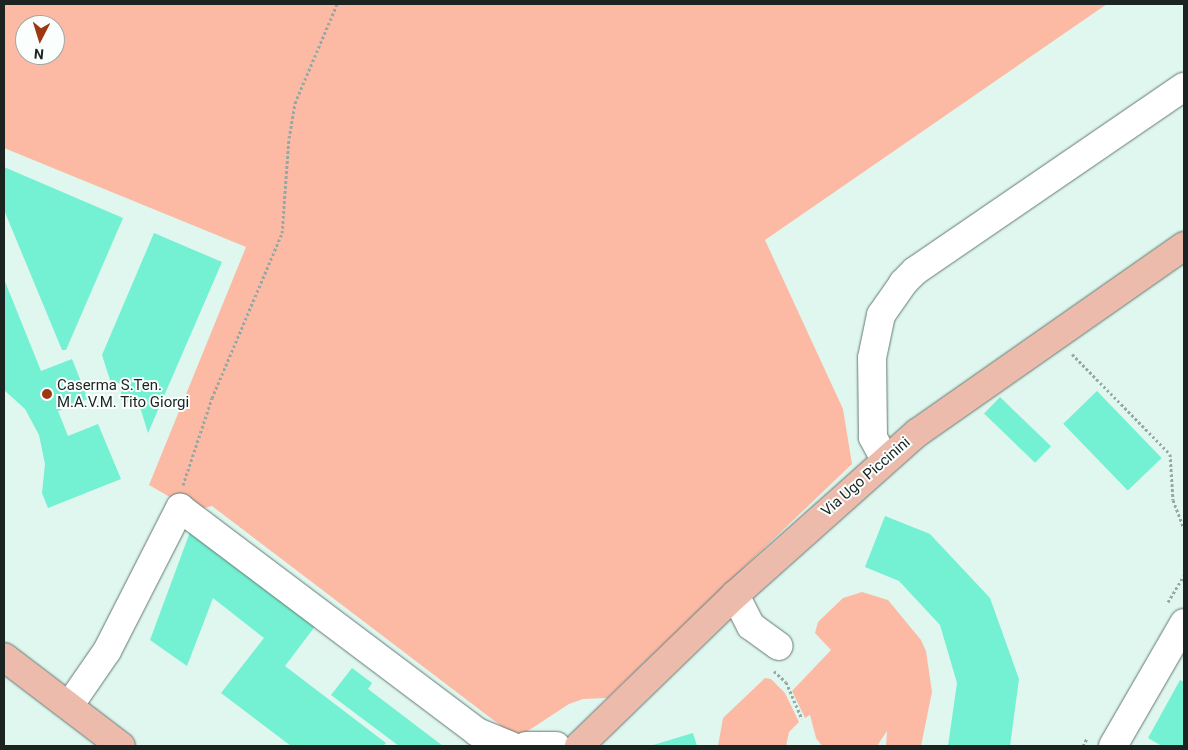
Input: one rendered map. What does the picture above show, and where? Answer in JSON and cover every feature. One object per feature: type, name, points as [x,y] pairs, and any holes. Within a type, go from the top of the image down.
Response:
[{"type":"main road","name":"Via Ugo Piccinini","points":[[579,746],[735,595],[885,460],[943,413],[1184,246]]},
{"type":"main road","points":[[4,657],[121,746]]},
{"type":"lane","points":[[885,460],[873,437],[872,351],[881,315],[903,283],[915,271],[1184,87]]},
{"type":"lane","points":[[69,706],[107,651],[180,508],[477,732],[512,746],[556,746]]},
{"type":"lane","points":[[1119,744],[1180,640]]},
{"type":"path","points":[[180,508],[183,482],[212,398],[282,233],[288,144],[295,103],[337,4]]},
{"type":"path","points":[[1053,335],[1167,450],[1173,463],[1172,500],[1184,528]]},
{"type":"path","points":[[771,668],[786,682],[802,719]]},
{"type":"shaded area","points":[[4,4],[1107,4],[765,240],[843,409],[852,464],[607,698],[583,699],[569,704],[517,738],[212,506],[194,511],[149,485],[246,247],[4,148]]},
{"type":"shaded area","points":[[862,592],[888,600],[921,640],[926,651],[932,692],[921,746],[886,746],[887,731],[877,746],[822,746],[816,738],[810,715],[805,718],[792,691],[831,650],[815,633],[818,622],[843,598]]},
{"type":"shaded area","points":[[765,678],[771,679],[785,693],[799,722],[789,732],[786,746],[718,746],[723,718]]},
{"type":"building","points":[[4,167],[123,218],[66,350],[62,350],[4,210]]},
{"type":"building","points":[[154,233],[222,262],[148,433],[140,407],[119,399],[124,385],[110,380],[102,355]]},
{"type":"building","name":"Caserma S.Ten. M.A.V.M. Tito Giorgi","points":[[4,279],[41,371],[72,359],[88,399],[58,411],[68,436],[98,424],[121,479],[48,508],[42,493],[45,464],[39,435],[25,409],[4,390]]},
{"type":"building","points":[[1097,391],[1162,458],[1128,491],[1063,424]]},
{"type":"building","points":[[1000,397],[1051,446],[1035,463],[984,414]]},
{"type":"building","points":[[885,516],[930,534],[990,598],[1019,679],[1010,746],[948,746],[957,683],[940,625],[899,581],[865,567]]},
{"type":"building","points":[[190,532],[316,625],[285,666],[386,743],[383,746],[291,746],[221,693],[264,638],[213,598],[187,666],[150,640]]},
{"type":"building","points":[[352,668],[372,683],[368,689],[443,746],[399,746],[331,695]]},
{"type":"building","points":[[1180,680],[1184,682],[1184,746],[1162,746],[1148,738]]},
{"type":"building","points":[[693,733],[697,746],[650,746]]},
{"type":"place","name":"Caserma S.Ten. M.A.V.M. Tito Giorgi","points":[[47,394]]}]
